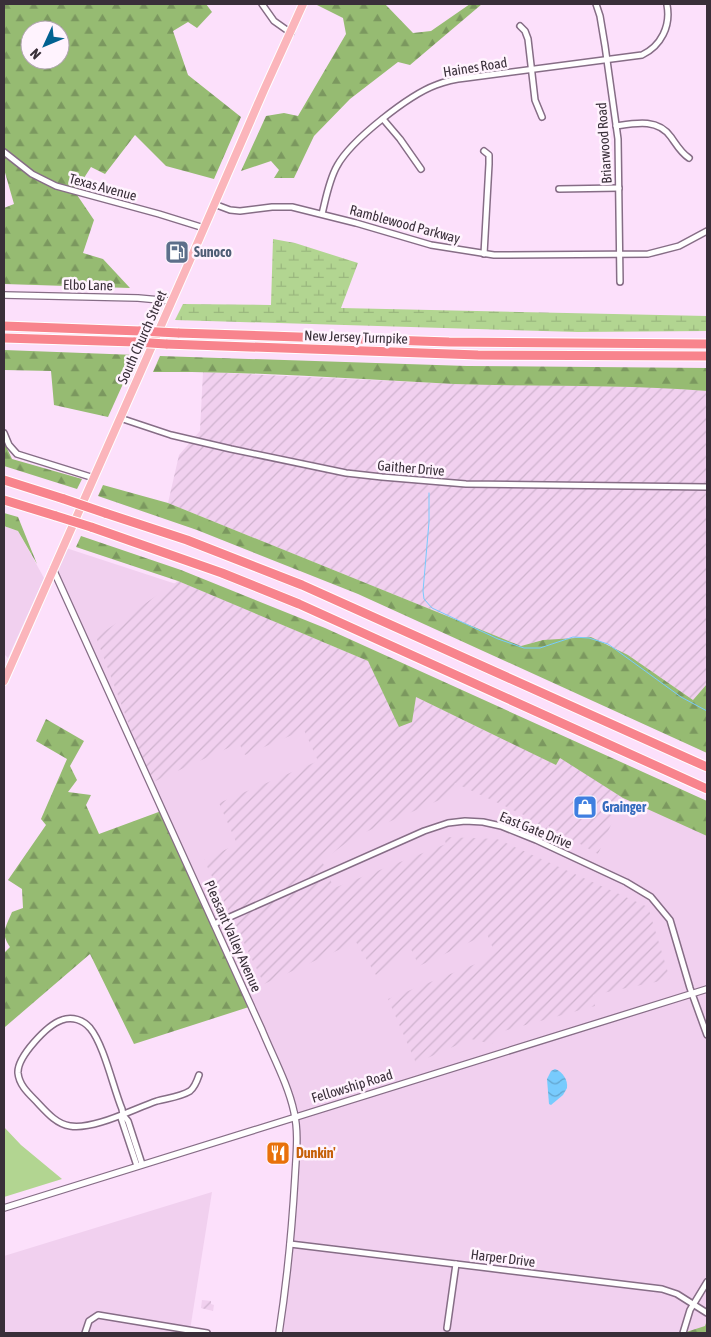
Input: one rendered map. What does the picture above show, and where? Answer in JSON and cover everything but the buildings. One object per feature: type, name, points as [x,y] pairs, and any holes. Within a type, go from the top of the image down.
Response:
[{"type":"highway","name":"New Jersey Turnpike","points":[[4,326],[449,342],[619,345],[707,344]]},
{"type":"highway","name":"New Jersey Turnpike","points":[[4,338],[478,355],[707,356]]},
{"type":"highway","points":[[4,480],[187,540],[302,585],[707,767]]},
{"type":"highway","points":[[4,500],[91,527],[222,573],[299,604],[707,789]]},
{"type":"main road","name":"South Church Street","points":[[4,681],[303,4]]},
{"type":"street","points":[[262,4],[274,21],[290,33]]},
{"type":"street","name":"Briarwood Road","points":[[596,4],[600,16],[616,126],[620,282]]},
{"type":"street","name":"Haines Road","points":[[322,214],[337,166],[359,139],[383,119],[422,92],[443,82],[642,55],[656,46],[666,28],[668,18],[667,5]]},
{"type":"street","points":[[520,26],[527,35],[535,100],[542,117]]},
{"type":"street","points":[[383,119],[421,169]]},
{"type":"street","points":[[616,126],[647,123],[660,126],[669,134],[688,158]]},
{"type":"street","points":[[484,151],[489,155],[489,164],[484,254]]},
{"type":"street","name":"Texas Avenue","points":[[4,152],[32,174],[56,186],[204,228]]},
{"type":"street","points":[[559,188],[619,188]]},
{"type":"street","name":"Ramblewood Parkway","points":[[214,204],[230,210],[240,211],[272,207],[292,207],[431,246],[484,254],[648,254],[669,250],[707,231]]},
{"type":"street","name":"Elbo Lane","points":[[4,295],[138,298],[172,301]]},
{"type":"street","name":"Gaither Drive","points":[[120,418],[172,435],[231,449],[339,471],[382,477],[456,484],[707,486]]},
{"type":"street","points":[[4,433],[9,445],[17,454],[94,478]]},
{"type":"street","name":"Pleasant Valley Avenue","points":[[54,569],[292,1102],[295,1117],[296,1160],[290,1244],[279,1333]]},
{"type":"street","name":"East Gate Drive","points":[[214,924],[415,834],[455,822],[482,822],[511,829],[540,842],[626,882],[651,898],[670,920],[692,994],[707,1035]]},
{"type":"street","name":"Fellowship Road","points":[[4,1208],[707,989]]},
{"type":"street","points":[[139,1165],[121,1118],[123,1114],[100,1047],[90,1029],[80,1021],[69,1018],[58,1021],[38,1039],[20,1061],[18,1073],[22,1084],[60,1123],[77,1127],[123,1114],[188,1092],[196,1084],[199,1075]]},
{"type":"street","name":"Harper Drive","points":[[290,1244],[662,1289],[677,1294],[707,1313]]},
{"type":"street","points":[[447,1328],[456,1264]]},
{"type":"street","points":[[683,1333],[693,1304],[707,1282]]},
{"type":"street","points":[[85,1333],[89,1321],[98,1315],[207,1333]]},
{"type":"shaded area","points":[[203,372],[455,384],[652,387],[707,391],[707,684],[693,700],[628,655],[543,640],[521,646],[168,503],[179,455],[200,431]]},
{"type":"shaded area","points":[[4,526],[18,531],[44,578],[8,658],[4,654]]},
{"type":"shaded area","points":[[63,547],[231,602],[707,815],[707,1333],[279,1333],[290,1244],[296,1143],[290,1099],[53,569]]},
{"type":"shaded area","points":[[178,581],[368,661],[399,727],[415,697],[556,765],[560,757],[623,798],[598,854],[548,826],[540,842],[521,834],[528,817],[455,783],[451,795],[354,837],[322,861],[334,888],[446,844],[444,837],[497,839],[648,907],[670,979],[593,995],[595,1006],[500,1032],[492,1044],[471,1039],[416,1063],[388,999],[483,961],[494,951],[487,934],[419,966],[410,947],[376,975],[356,942],[264,984],[204,860],[237,844],[219,803],[318,761],[304,730],[245,755],[239,743],[151,783],[96,637]]},
{"type":"shaded area","points":[[212,1192],[190,1330],[207,1333],[4,1333],[4,1256]]},
{"type":"shaded area","points":[[202,1300],[211,1301],[211,1304],[214,1305],[213,1311],[201,1308]]},
{"type":"green space","points":[[4,4],[206,4],[212,12],[197,28],[188,22],[173,31],[188,75],[241,117],[214,179],[166,166],[135,135],[105,174],[91,167],[75,192],[94,220],[83,253],[103,259],[130,288],[4,284],[4,208],[14,204],[4,169]]},
{"type":"green space","points":[[315,4],[385,4],[413,33],[431,31],[470,4],[482,4],[410,65],[398,62],[350,99],[314,136],[294,178],[274,178],[279,170],[271,161],[241,171],[266,116],[284,113],[298,116],[346,34],[343,18]]},
{"type":"green space","points":[[273,239],[295,243],[358,263],[341,308],[707,316],[707,331],[578,332],[175,320],[183,304],[271,305]]},
{"type":"green space","points":[[4,350],[136,355],[108,417],[54,405],[51,371],[4,370]]},
{"type":"green space","points":[[160,356],[467,366],[707,368],[707,391],[612,386],[454,384],[266,374],[153,372]]},
{"type":"green space","points":[[4,442],[12,459],[82,479],[77,489],[4,466]]},
{"type":"green space","points":[[103,485],[168,503],[521,646],[543,640],[591,637],[628,655],[693,700],[707,684],[707,753],[358,594],[197,530],[98,496]]},
{"type":"green space","points":[[4,513],[18,517],[37,564],[18,531],[4,526]]},
{"type":"green space","points":[[81,536],[181,570],[325,628],[707,801],[707,836],[623,798],[560,758],[556,765],[416,697],[412,722],[399,727],[368,661],[178,581],[76,547]]},
{"type":"green space","points":[[46,719],[84,741],[70,766],[77,780],[68,792],[91,795],[86,805],[99,834],[164,810],[252,1006],[134,1044],[90,954],[4,1026],[4,953],[10,947],[5,938],[5,930],[12,912],[23,908],[22,889],[8,880],[46,825],[41,819],[67,759],[36,741]]},
{"type":"green space","points":[[4,1127],[21,1145],[62,1179],[4,1197]]},
{"type":"green space","points":[[707,1320],[707,1333],[683,1333],[705,1326]]},
{"type":"water","points":[[555,1069],[564,1077],[567,1082],[567,1088],[563,1095],[551,1105],[549,1104],[547,1079],[551,1071]]},
{"type":"waterway","points":[[429,493],[429,522],[423,591],[424,599],[432,608],[498,639],[524,648],[540,648],[573,637],[589,638],[608,644],[681,697],[707,711]]},
{"type":"place","name":"Sunoco","points":[[177,252]]},
{"type":"place","name":"Grainger","points":[[585,807]]},
{"type":"place","name":"Dunkin'","points":[[278,1153]]}]
